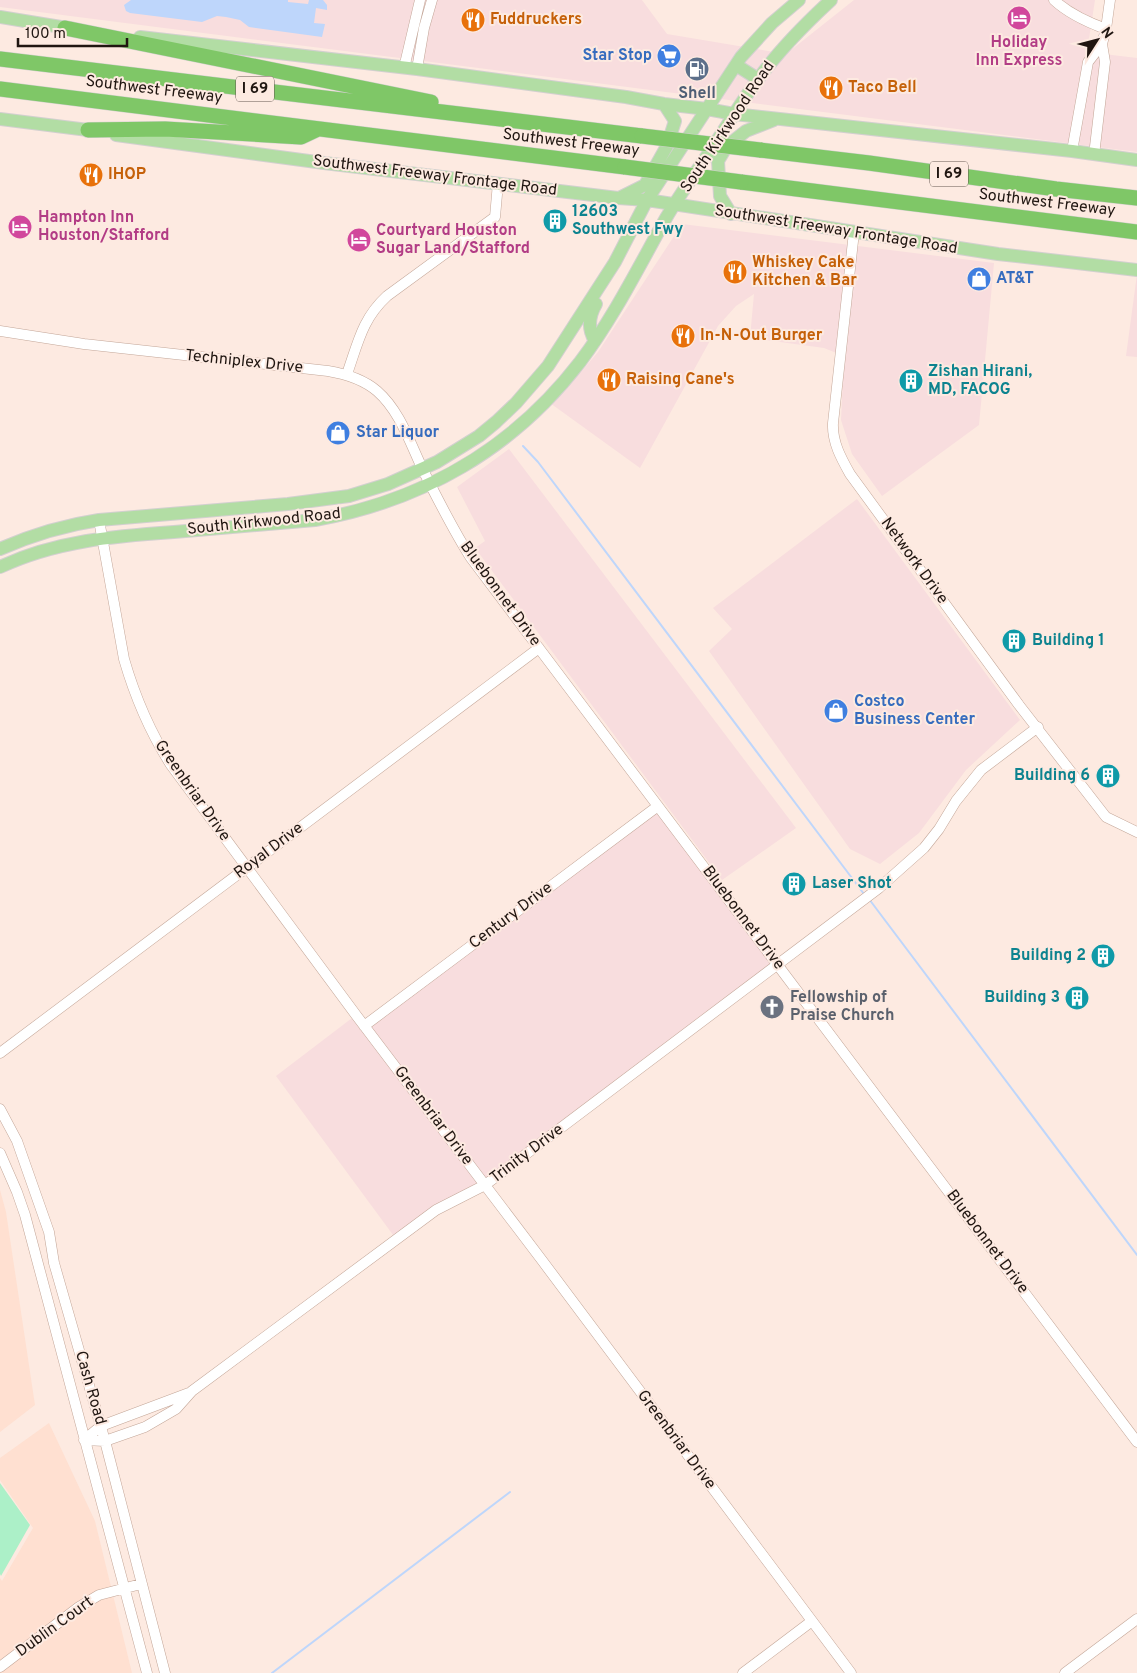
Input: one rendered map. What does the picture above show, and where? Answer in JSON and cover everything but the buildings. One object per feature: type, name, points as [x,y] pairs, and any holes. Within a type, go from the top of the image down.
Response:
[{"type":"highway","points":[[65,28],[394,94],[511,120]]},
{"type":"highway","name":"Southwest Freeway","points":[[0,60],[869,163],[1056,189],[1137,198]]},
{"type":"highway","name":"Southwest Freeway","points":[[0,89],[1137,232]]},
{"type":"highway","points":[[88,130],[165,129],[301,137],[318,129]]},
{"type":"main road","name":"South Kirkwood Road","points":[[0,549],[33,535],[70,525],[99,520],[320,501],[347,496],[388,484],[453,453],[479,436],[516,403],[548,366],[615,262],[646,200],[736,65],[772,23],[798,0]]},
{"type":"main road","name":"South Kirkwood Road","points":[[0,567],[30,555],[102,538],[315,520],[351,512],[386,502],[430,484],[459,469],[511,434],[530,418],[572,372],[596,341],[675,205],[758,79],[782,49],[832,0]]},
{"type":"main road","points":[[0,17],[65,28],[410,68],[607,94],[734,114],[1072,151],[1137,160]]},
{"type":"main road","points":[[736,65],[758,79]]},
{"type":"main road","points":[[618,198],[645,185],[667,146],[675,120],[664,104]]},
{"type":"main road","name":"Southwest Freeway Frontage Road","points":[[0,119],[324,163],[646,200],[998,254],[1137,270]]},
{"type":"main road","points":[[731,214],[720,196],[718,161],[727,146],[746,131],[776,119]]},
{"type":"main road","points":[[596,341],[591,334],[590,322],[592,312],[601,294],[601,285]]},
{"type":"main road","points":[[572,372],[571,364],[586,341],[584,328],[578,321]]},
{"type":"main road","points":[[347,496],[351,512]]},
{"type":"main road","points":[[264,506],[267,525]]},
{"type":"street","points":[[410,68],[412,26],[420,0]]},
{"type":"street","points":[[410,68],[432,0]]},
{"type":"street","points":[[1054,0],[1071,14],[1106,29]]},
{"type":"street","points":[[1072,151],[1088,62],[1102,44],[1110,0]]},
{"type":"street","points":[[1094,155],[1105,62],[1102,44]]},
{"type":"street","points":[[347,374],[366,320],[374,308],[387,296],[495,217],[498,183]]},
{"type":"street","name":"Network Drive","points":[[854,232],[833,427],[839,454],[850,474],[1019,704],[1106,817],[1137,832]]},
{"type":"street","name":"Techniplex Drive","points":[[0,331],[84,344],[347,374],[371,387],[385,399],[399,419],[430,484]]},
{"type":"street","name":"Bluebonnet Drive","points":[[430,484],[471,558],[1137,1442]]},
{"type":"street","name":"Greenbriar Drive","points":[[99,520],[124,659],[130,680],[160,749],[364,1026],[851,1673]]},
{"type":"street","name":"Royal Drive","points":[[0,1054],[539,648]]},
{"type":"street","name":"Trinity Drive","points":[[84,1440],[105,1441],[145,1427],[162,1418],[176,1408],[192,1392],[436,1210],[485,1185],[879,888],[924,848],[980,770],[1038,727]]},
{"type":"street","name":"Century Drive","points":[[364,1026],[658,806]]},
{"type":"street","name":"Cash Road","points":[[0,1109],[16,1141],[49,1232],[54,1263],[101,1426],[165,1673]]},
{"type":"street","name":"Cash Road","points":[[0,1152],[25,1215],[147,1673]]},
{"type":"street","points":[[13,1182],[29,1176]]},
{"type":"street","points":[[38,1267],[54,1263]]},
{"type":"street","name":"Trinity Drive","points":[[84,1440],[101,1426],[192,1392]]},
{"type":"street","name":"Dublin Court","points":[[0,1667],[78,1607],[99,1595],[141,1584]]},
{"type":"street","points":[[1065,1673],[1137,1619]]},
{"type":"street","points":[[743,1673],[812,1621]]},
{"type":"shaded area","points":[[0,0],[642,0],[667,34],[786,54],[854,0],[1095,0],[1087,52],[1137,58],[1137,152],[0,7]]},
{"type":"shaded area","points":[[682,224],[994,263],[979,425],[882,496],[852,454],[841,420],[844,356],[824,348],[750,338],[754,294],[736,306],[718,326],[640,468],[550,403],[575,379],[598,352]]},
{"type":"shaded area","points":[[1137,274],[1137,357],[1126,356]]},
{"type":"shaded area","points":[[509,449],[796,828],[722,880],[475,548],[485,541],[457,487]]},
{"type":"shaded area","points":[[857,499],[1020,720],[966,770],[919,833],[880,864],[850,849],[709,651],[732,629],[713,608]]},
{"type":"shaded area","points":[[658,806],[778,965],[485,1185],[396,1239],[276,1076],[356,1015],[364,1026]]},
{"type":"shaded area","points":[[0,1190],[6,1212],[35,1405],[0,1432]]},
{"type":"shaded area","points":[[49,1423],[95,1521],[132,1673],[0,1673],[0,1578],[2,1581],[33,1528],[0,1480],[0,1458]]},
{"type":"green space","points":[[0,1483],[30,1525],[1,1576],[0,1574]]},
{"type":"water","points":[[131,0],[288,0],[288,2],[308,4],[309,0],[323,0],[327,5],[327,10],[316,8],[314,23],[325,24],[322,37],[249,27],[240,20],[226,17],[217,16],[202,22],[130,13],[126,11],[124,5]]},
{"type":"waterway","points":[[523,446],[538,462],[864,894]]},
{"type":"waterway","points":[[869,899],[1137,1255]]},
{"type":"waterway","points":[[272,1673],[510,1492]]},
{"type":"place","name":"Holiday Inn Express","points":[[1019,18]]},
{"type":"place","name":"Fuddruckers","points":[[473,20]]},
{"type":"place","name":"Star Stop","points":[[669,56]]},
{"type":"place","name":"Shell","points":[[697,69]]},
{"type":"place","name":"Taco Bell","points":[[831,88]]},
{"type":"place","name":"IHOP","points":[[91,175]]},
{"type":"place","name":"12603 Southwest Fwy","points":[[555,221]]},
{"type":"place","name":"Hampton Inn Houston/Stafford","points":[[20,227]]},
{"type":"place","name":"Courtyard Houston Sugar Land/Stafford","points":[[359,240]]},
{"type":"place","name":"Whiskey Cake Kitchen & Bar","points":[[735,272]]},
{"type":"place","name":"AT&T","points":[[979,279]]},
{"type":"place","name":"In-N-Out Burger","points":[[683,336]]},
{"type":"place","name":"Raising Cane's","points":[[609,380]]},
{"type":"place","name":"Zishan Hirani, MD, FACOG","points":[[911,381]]},
{"type":"place","name":"Star Liquor","points":[[338,433]]},
{"type":"place","name":"Building 1","points":[[1014,641]]},
{"type":"place","name":"Costco Business Center","points":[[836,711]]},
{"type":"place","name":"Building 6","points":[[1108,776]]},
{"type":"place","name":"Laser Shot","points":[[794,884]]},
{"type":"place","name":"Building 2","points":[[1103,956]]},
{"type":"place","name":"Building 3","points":[[1077,998]]},
{"type":"place","name":"Fellowship of Praise Church","points":[[772,1007]]}]
